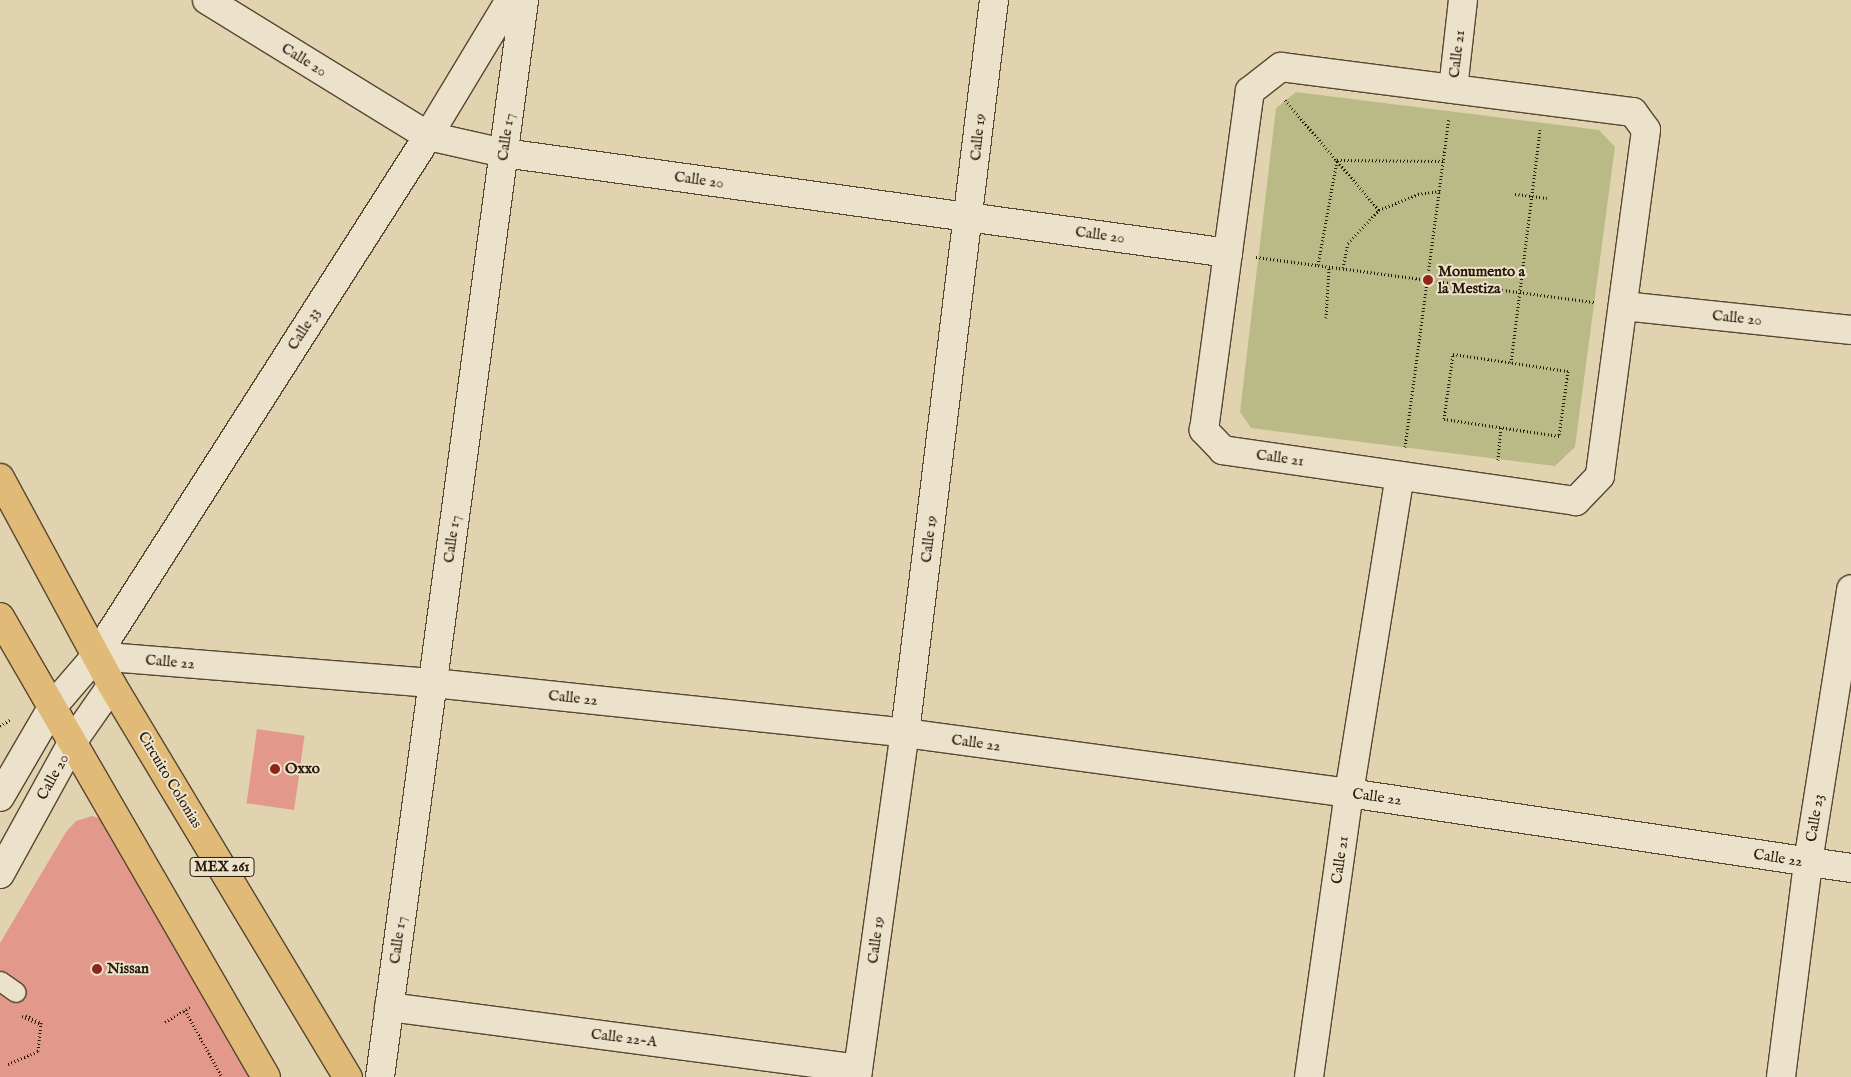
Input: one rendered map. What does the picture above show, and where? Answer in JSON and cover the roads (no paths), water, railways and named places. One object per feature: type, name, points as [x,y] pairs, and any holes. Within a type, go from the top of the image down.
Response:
[{"type":"main road","name":"Circuito Colonias","points":[[0,478],[112,685],[348,1077]]},
{"type":"main road","points":[[0,616],[266,1077]]},
{"type":"street","name":"Calle 20","points":[[207,0],[428,136],[504,154],[969,216],[1228,253]]},
{"type":"street","name":"Calle 33","points":[[96,656],[428,136],[510,0]]},
{"type":"street","name":"Calle 17","points":[[380,1077],[524,0]]},
{"type":"street","name":"Calle 19","points":[[857,1073],[905,733],[994,0]]},
{"type":"street","name":"Calle 21","points":[[1309,1077],[1349,793],[1402,464],[1223,450],[1204,430],[1250,91],[1281,67],[1453,89],[1463,0]]},
{"type":"street","points":[[1402,464],[1576,501],[1600,476],[1646,130],[1633,112],[1453,89]]},
{"type":"street","name":"Calle 20","points":[[1622,306],[1851,330]]},
{"type":"street","name":"Calle 23","points":[[1781,1077],[1808,862],[1851,589]]},
{"type":"street","points":[[0,798],[53,706],[96,656]]},
{"type":"street","name":"Calle 22","points":[[96,656],[433,683],[905,733],[1349,793],[1851,868]]},
{"type":"street","name":"Calle 20","points":[[0,874],[73,741],[112,685]]},
{"type":"street","name":"Calle 22-A","points":[[389,1008],[857,1073]]},
{"type":"lane","points":[[0,981],[16,992]]},
{"type":"place","name":"Monumento a la Mestiza","points":[[1428,280]]},
{"type":"place","name":"Oxxo","points":[[275,769]]},
{"type":"place","name":"Nissan","points":[[97,969]]}]
